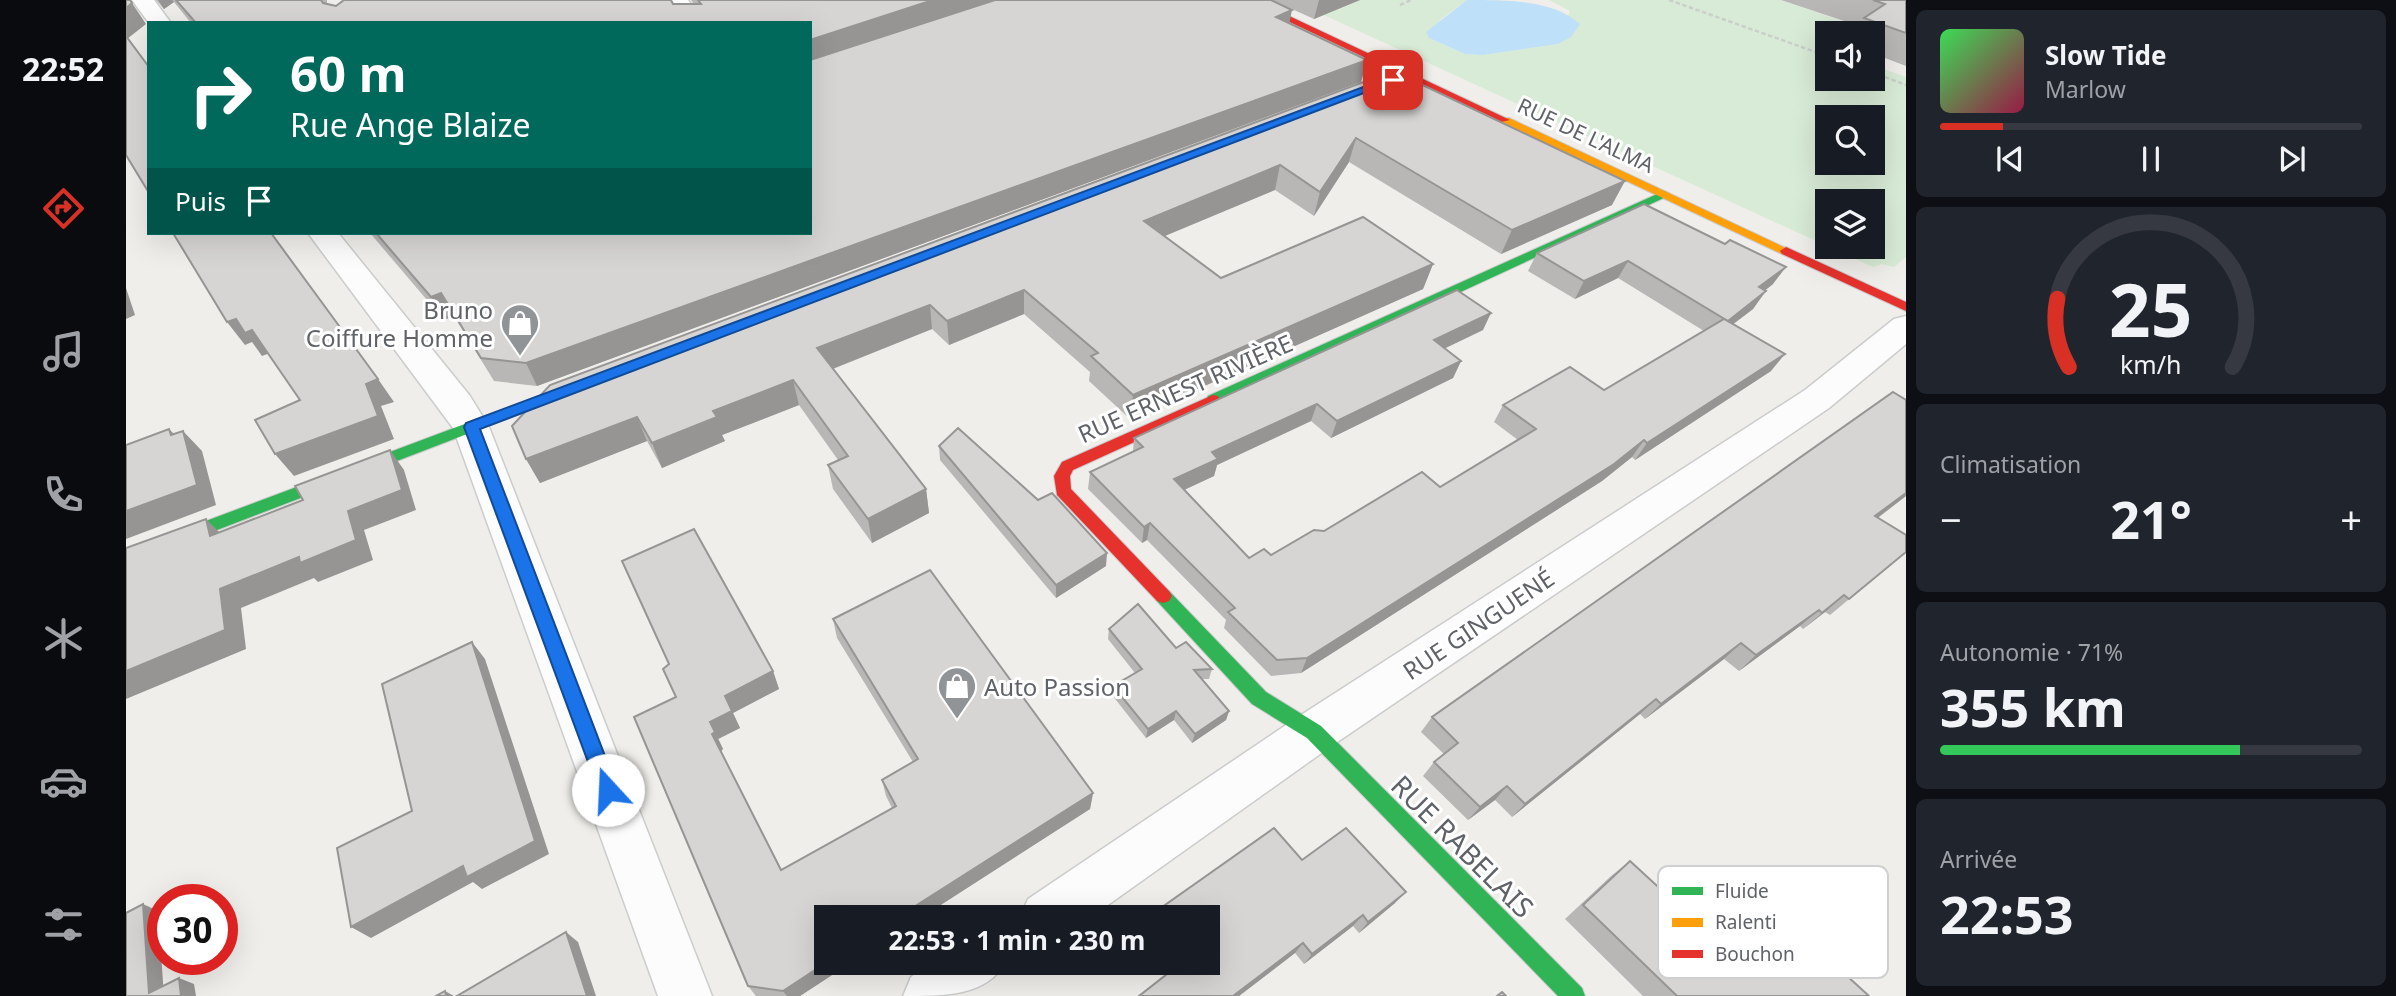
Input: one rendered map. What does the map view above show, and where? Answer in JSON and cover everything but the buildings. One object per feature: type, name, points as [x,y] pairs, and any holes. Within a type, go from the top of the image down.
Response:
[{"type":"street","points":[[143,0],[159,21]]},
{"type":"street","points":[[677,0],[691,21]]},
{"type":"street","name":"RUE DE L'ALMA","points":[[1248,0],[1906,307]]},
{"type":"street","points":[[1385,83],[1406,75]]},
{"type":"street","name":"RUE ERNEST RIVIÈRE","points":[[1314,732],[1259,698],[1063,491],[1062,476],[1067,466],[1664,194]]},
{"type":"street","points":[[325,235],[457,405],[471,427],[685,996]]},
{"type":"street","name":"RUE GINGUENÉ","points":[[1063,905],[1314,732],[1817,399],[1906,327]]},
{"type":"street","points":[[126,558],[600,379]]},
{"type":"street","name":"RUE RABELAIS","points":[[1314,732],[1574,996]]},
{"type":"street","points":[[930,996],[960,975]]},
{"type":"path","points":[[1400,5],[1411,0]]},
{"type":"path","points":[[1669,0],[1815,51]]},
{"type":"path","points":[[1885,77],[1906,85]]},
{"type":"green space","points":[[1291,0],[1337,10],[1356,2],[1354,0],[1467,0],[1441,19],[1429,38],[1465,54],[1483,55],[1558,44],[1570,11],[1549,0],[1781,0],[1843,21],[1815,21],[1815,91],[1885,91],[1885,69],[1906,77],[1906,257],[1894,267],[1882,264],[1873,267],[1855,259],[1885,259],[1885,189],[1815,189],[1815,240]]},
{"type":"water","points":[[1467,0],[1529,3],[1557,10],[1580,24],[1571,37],[1558,44],[1483,55],[1465,54],[1429,38],[1426,32]]},
{"type":"traffic: fast","points":[[1213,400],[1664,194]]},
{"type":"traffic: fast","points":[[126,558],[582,385]]},
{"type":"traffic: fast","points":[[1163,596],[1259,698],[1314,732],[1574,996]]},
{"type":"traffic: slow","points":[[1505,120],[1786,251]]},
{"type":"traffic: jam","points":[[1248,0],[1505,120]]},
{"type":"traffic: jam","points":[[1786,251],[1906,307]]},
{"type":"traffic: jam","points":[[1163,596],[1063,491],[1062,476],[1067,466],[1213,400]]},
{"type":"place","name":"Bruno Coiffure Homme","points":[[520,357]]},
{"type":"place","name":"Auto Passion","points":[[957,720]]},
{"type":"route","points":[[608,790],[471,427],[1393,80]]}]
